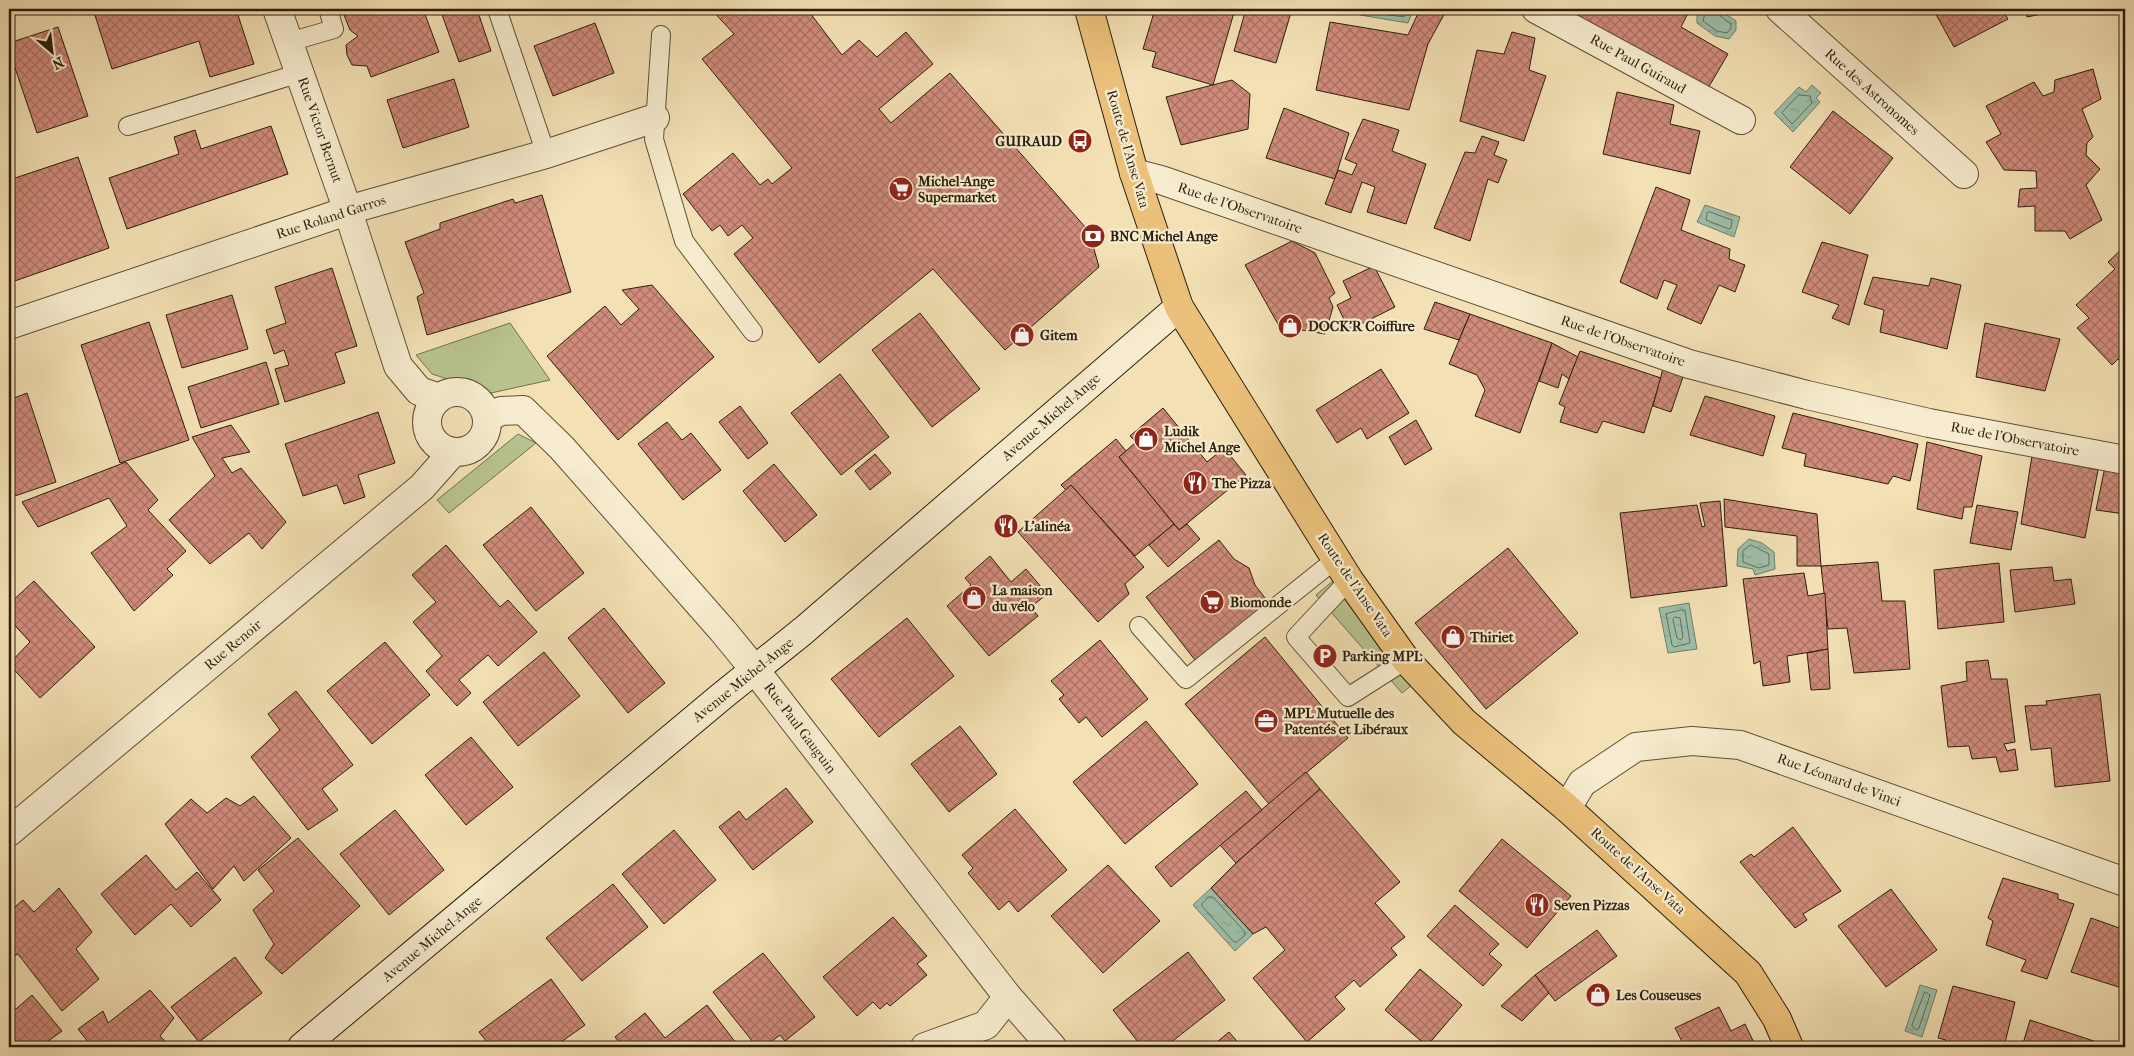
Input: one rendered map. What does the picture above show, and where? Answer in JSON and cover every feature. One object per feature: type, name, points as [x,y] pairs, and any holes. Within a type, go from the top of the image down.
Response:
[{"type":"main road","name":"Route de l'Anse Vata","points":[[1089,9],[1134,173],[1179,307],[1342,570],[1406,660],[1464,722],[1567,808],[1748,972],[1777,1019],[1789,1047]]},
{"type":"street","name":"Rue Victor Bernut","points":[[277,9],[348,210],[398,366],[418,391],[439,398]]},
{"type":"street","name":"Rue Paul Guiraud","points":[[1536,9],[1741,120]]},
{"type":"street","name":"Rue des Astronomes","points":[[1780,9],[1964,174]]},
{"type":"street","name":"Rue Roland Garros","points":[[9,325],[348,210],[546,154],[655,118]]},
{"type":"street","name":"Rue de l'Observatoire","points":[[1134,173],[1161,180],[1689,364],[1807,395],[1928,423],[2125,460]]},
{"type":"street","name":"Avenue Michel-Ange","points":[[302,1047],[803,631],[1179,307]]},
{"type":"street","points":[[453,392],[469,394],[481,403],[487,418],[487,427],[479,443],[471,449],[453,452],[436,443],[430,435],[427,425],[430,410],[439,398],[453,392]]},
{"type":"street","name":"Rue Paul Gauguin","points":[[487,418],[501,411],[523,410],[539,424],[724,631],[1008,997],[1052,1047]]},
{"type":"street","name":"Rue Renoir","points":[[9,832],[422,487],[453,452]]},
{"type":"street","name":"Rue Léonard de Vinci","points":[[1567,808],[1582,783],[1636,747],[1692,741],[1740,744],[2125,882]]},
{"type":"street","points":[[925,1047],[986,1025],[1008,997]]},
{"type":"lane","points":[[289,42],[334,30],[328,9]]},
{"type":"lane","points":[[497,9],[546,154]]},
{"type":"lane","points":[[661,36],[654,139],[684,241],[753,332]]},
{"type":"lane","points":[[128,126],[300,73]]},
{"type":"lane","points":[[1139,626],[1186,679],[1342,570]]},
{"type":"lane","points":[[1342,570],[1296,637],[1348,697],[1406,660]]},
{"type":"shaded area","points":[[510,323],[550,380],[491,393],[432,374],[416,355]]},
{"type":"shaded area","points":[[518,434],[536,443],[449,513],[437,500]]},
{"type":"shaded area","points":[[1334,580],[1412,685],[1402,693],[1316,595]]},
{"type":"water","points":[[1361,9],[1414,9],[1408,23],[1360,15]]},
{"type":"water","points":[[1703,9],[1718,9],[1736,21],[1736,30],[1729,39],[1715,36],[1697,23],[1697,13]]},
{"type":"water","points":[[1812,85],[1821,93],[1816,98],[1820,102],[1793,132],[1774,113],[1799,87],[1806,92]]},
{"type":"water","points":[[1705,205],[1740,217],[1734,237],[1697,222]]},
{"type":"water","points":[[1749,539],[1762,543],[1774,552],[1775,569],[1755,575],[1753,569],[1737,566],[1738,549]]},
{"type":"water","points":[[1689,603],[1697,649],[1668,653],[1659,608]]},
{"type":"water","points":[[1211,888],[1253,934],[1235,951],[1193,905]]},
{"type":"water","points":[[1920,985],[1937,990],[1922,1037],[1905,1031]]},
{"type":"building","points":[[105,9],[236,9],[254,64],[210,77],[199,41],[112,69],[94,12]]},
{"type":"building","points":[[348,9],[423,9],[439,52],[371,77],[367,66],[352,65],[347,55],[346,45],[358,36],[350,30],[344,15]]},
{"type":"building","points":[[440,9],[477,9],[491,51],[459,62]]},
{"type":"building","points":[[711,9],[807,9],[842,55],[859,40],[877,57],[906,32],[933,64],[879,109],[891,123],[950,73],[1093,236],[1092,242],[1099,267],[1005,350],[933,269],[819,363],[734,254],[753,238],[742,225],[728,236],[720,225],[712,231],[683,194],[733,153],[760,185],[768,179],[772,184],[792,168],[702,59],[734,34]]},
{"type":"building","points":[[1155,9],[1235,9],[1213,85],[1152,67],[1156,52],[1143,49]]},
{"type":"building","points":[[1246,9],[1292,9],[1276,63],[1234,51]]},
{"type":"building","points":[[1420,9],[1447,9],[1428,44],[1409,110],[1316,90],[1330,22],[1408,35]]},
{"type":"building","points":[[1582,9],[1690,9],[1681,27],[1728,54],[1704,95],[1572,19]]},
{"type":"building","points":[[1933,9],[2002,9],[2008,19],[1954,47]]},
{"type":"building","points":[[2025,9],[2066,9],[2027,17]]},
{"type":"building","points":[[595,23],[614,73],[553,96],[534,46]]},
{"type":"building","points":[[58,27],[88,116],[37,133],[9,50],[9,43]]},
{"type":"building","points":[[1512,32],[1535,38],[1529,70],[1546,76],[1524,141],[1460,121],[1477,50],[1504,54]]},
{"type":"building","points":[[2093,69],[2101,99],[2082,109],[2093,137],[2087,143],[2086,155],[2100,169],[2086,185],[2102,220],[2070,239],[2065,231],[2035,231],[2035,206],[2018,207],[2020,189],[2037,188],[2036,171],[2004,170],[1986,142],[2001,134],[1986,106],[2034,82],[2043,96],[2054,92],[2055,80]]},
{"type":"building","points":[[454,79],[469,127],[403,148],[387,100]]},
{"type":"building","points":[[1232,80],[1250,94],[1248,129],[1181,145],[1166,97]]},
{"type":"building","points":[[1617,92],[1674,105],[1670,124],[1700,131],[1690,174],[1603,154]]},
{"type":"building","points":[[1284,108],[1349,133],[1335,179],[1266,158]]},
{"type":"building","points":[[1833,111],[1893,158],[1850,214],[1790,167]]},
{"type":"building","points":[[1363,119],[1399,130],[1392,151],[1426,164],[1406,224],[1367,212],[1375,187],[1362,182],[1351,213],[1325,204],[1338,170],[1352,175],[1357,164],[1345,159]]},
{"type":"building","points":[[271,126],[288,174],[127,229],[109,178],[179,154],[174,137],[195,130],[201,149]]},
{"type":"building","points":[[1482,136],[1499,142],[1494,155],[1507,160],[1498,183],[1488,179],[1470,241],[1434,228],[1465,152],[1475,153]]},
{"type":"building","points":[[78,157],[109,248],[9,283],[9,180]]},
{"type":"building","points":[[1656,187],[1690,200],[1681,230],[1730,249],[1729,259],[1745,265],[1735,292],[1719,285],[1701,324],[1667,309],[1677,285],[1664,280],[1657,299],[1620,282]]},
{"type":"building","points":[[542,195],[571,292],[427,335],[417,297],[424,293],[405,242],[440,229],[440,223],[513,199],[515,203]]},
{"type":"building","points":[[1292,241],[1315,253],[1335,293],[1329,298],[1333,307],[1325,334],[1279,326],[1245,265]]},
{"type":"building","points":[[1822,242],[1868,255],[1849,325],[1832,318],[1839,305],[1802,292]]},
{"type":"building","points":[[2124,247],[2125,362],[2118,359],[2112,365],[2077,328],[2089,318],[2076,305],[2115,269],[2108,262]]},
{"type":"building","points":[[1374,266],[1395,307],[1349,330],[1337,305],[1351,298],[1343,281]]},
{"type":"building","points":[[332,268],[357,346],[335,353],[345,383],[285,402],[275,369],[289,365],[284,350],[274,354],[266,330],[286,323],[275,287]]},
{"type":"building","points":[[1873,277],[1929,286],[1931,278],[1961,285],[1947,349],[1880,332],[1884,310],[1864,304]]},
{"type":"building","points":[[652,285],[714,357],[618,440],[547,356],[605,306],[621,325],[639,309],[622,290]]},
{"type":"building","points":[[232,295],[248,349],[182,368],[166,315]]},
{"type":"building","points":[[1435,302],[1470,314],[1459,340],[1424,329]]},
{"type":"building","points":[[920,313],[980,389],[932,427],[872,350]]},
{"type":"building","points":[[1470,314],[1552,343],[1520,433],[1475,416],[1485,390],[1477,375],[1449,364]]},
{"type":"building","points":[[149,322],[189,440],[120,463],[81,345]]},
{"type":"building","points":[[1985,323],[2060,339],[2045,391],[1976,377]]},
{"type":"building","points":[[1552,343],[1578,357],[1569,379],[1562,374],[1558,388],[1539,381]]},
{"type":"building","points":[[1580,351],[1661,378],[1644,433],[1603,421],[1597,433],[1560,422],[1565,407],[1559,404]]},
{"type":"building","points":[[1665,361],[1686,368],[1671,412],[1653,406]]},
{"type":"building","points":[[266,362],[279,404],[201,428],[188,387]]},
{"type":"building","points":[[1381,369],[1409,413],[1367,439],[1361,428],[1337,443],[1316,410]]},
{"type":"building","points":[[840,374],[889,437],[841,475],[791,413]]},
{"type":"building","points":[[27,393],[56,482],[9,498],[9,400]]},
{"type":"building","points":[[1705,396],[1775,416],[1763,456],[1690,435]]},
{"type":"building","points":[[740,406],[768,443],[748,459],[719,422]]},
{"type":"building","points":[[1163,408],[1207,462],[1224,448],[1246,475],[1179,530],[1119,457],[1136,442],[1130,436]]},
{"type":"building","points":[[378,412],[395,463],[358,475],[365,497],[344,504],[337,485],[303,496],[285,444]]},
{"type":"building","points":[[1793,413],[1918,444],[1910,481],[1893,476],[1888,484],[1804,466],[1806,454],[1782,448]]},
{"type":"building","points":[[1416,420],[1432,449],[1405,465],[1389,437]]},
{"type":"building","points":[[667,422],[682,440],[691,433],[721,470],[683,500],[638,444]]},
{"type":"building","points":[[231,425],[250,452],[222,458],[232,473],[241,468],[286,522],[262,549],[249,533],[210,564],[169,520],[215,476],[192,437]]},
{"type":"building","points":[[1116,439],[1126,451],[1119,457],[1174,524],[1135,556],[1071,485],[1066,490],[1061,485]]},
{"type":"building","points":[[1927,442],[1982,456],[1972,507],[1964,507],[1962,519],[1917,509]]},
{"type":"building","points":[[875,454],[891,473],[870,490],[855,471]]},
{"type":"building","points":[[2032,456],[2098,470],[2085,538],[2021,524]]},
{"type":"building","points":[[126,462],[158,500],[148,510],[186,551],[167,569],[173,575],[134,611],[91,553],[127,526],[109,498],[38,527],[22,502]]},
{"type":"building","points":[[774,464],[817,515],[785,542],[743,491]]},
{"type":"building","points":[[2105,467],[2125,470],[2125,514],[2096,510]]},
{"type":"building","points":[[1071,485],[1144,567],[1125,584],[1129,594],[1098,622],[1018,532]]},
{"type":"building","points":[[1724,499],[1817,514],[1821,566],[1797,566],[1797,536],[1725,527]]},
{"type":"building","points":[[1720,501],[1727,586],[1631,598],[1620,513],[1697,505],[1702,527],[1705,526],[1700,503]]},
{"type":"building","points":[[1977,505],[2018,512],[2011,550],[1970,543]]},
{"type":"building","points":[[531,507],[584,573],[536,611],[483,545]]},
{"type":"building","points":[[1174,524],[1179,530],[1187,524],[1200,539],[1168,567],[1149,545]]},
{"type":"building","points":[[1219,540],[1234,559],[1249,568],[1255,585],[1269,603],[1195,660],[1146,597]]},
{"type":"building","points":[[446,545],[500,607],[508,600],[537,632],[498,666],[488,655],[459,680],[471,693],[457,706],[426,671],[442,656],[413,622],[436,602],[412,575]]},
{"type":"building","points":[[1508,548],[1578,633],[1486,709],[1415,623]]},
{"type":"building","points":[[990,556],[1011,582],[1026,569],[1047,594],[1031,607],[1038,616],[989,656],[947,606],[971,585],[965,578]]},
{"type":"building","points":[[1878,562],[1882,601],[1905,601],[1910,669],[1854,673],[1847,628],[1828,629],[1821,566]]},
{"type":"building","points":[[1999,563],[2004,622],[1938,629],[1934,570]]},
{"type":"building","points":[[2052,567],[2054,581],[2071,579],[2075,604],[2015,612],[2010,570]]},
{"type":"building","points":[[1804,573],[1808,596],[1825,593],[1828,649],[1787,656],[1790,682],[1763,686],[1760,661],[1754,664],[1743,579]]},
{"type":"building","points":[[34,581],[95,647],[40,698],[9,664],[30,642],[9,619],[9,604]]},
{"type":"building","points":[[604,608],[665,683],[628,713],[568,638]]},
{"type":"building","points":[[907,618],[954,676],[879,737],[831,679]]},
{"type":"building","name":"MPL Mutuelle des Patentés et Libéraux","points":[[1265,637],[1348,738],[1269,804],[1185,704]]},
{"type":"building","points":[[1100,640],[1148,699],[1102,737],[1086,717],[1079,723],[1059,699],[1064,695],[1051,681]]},
{"type":"building","points":[[385,642],[430,695],[372,744],[327,691]]},
{"type":"building","points":[[1828,649],[1830,689],[1811,690],[1807,653]]},
{"type":"building","points":[[544,652],[580,696],[518,746],[483,702]]},
{"type":"building","points":[[1988,660],[1991,679],[2007,679],[2015,742],[2004,744],[2007,751],[2015,749],[2018,770],[2000,772],[1996,757],[1972,759],[1969,746],[1948,747],[1941,686],[1967,681],[1966,662]]},
{"type":"building","points":[[296,691],[353,765],[322,789],[338,810],[308,830],[251,757],[280,730],[268,714]]},
{"type":"building","points":[[2100,694],[2110,781],[2055,787],[2051,748],[2031,750],[2025,706],[2047,705],[2046,701]]},
{"type":"building","points":[[1146,721],[1198,784],[1125,844],[1073,782]]},
{"type":"building","points":[[960,726],[997,774],[949,812],[911,764]]},
{"type":"building","points":[[471,737],[513,787],[466,825],[425,775]]},
{"type":"building","points":[[1306,772],[1320,789],[1236,863],[1220,845]]},
{"type":"building","points":[[786,788],[813,822],[753,870],[719,827],[739,811],[746,820]]},
{"type":"building","points":[[1320,789],[1400,882],[1375,903],[1405,937],[1391,948],[1397,955],[1360,987],[1354,980],[1335,997],[1345,1009],[1307,1042],[1253,978],[1285,950],[1266,927],[1253,934],[1211,888],[1236,863]]},
{"type":"building","points":[[1246,791],[1262,810],[1171,887],[1155,867]]},
{"type":"building","points":[[254,796],[291,838],[244,881],[234,866],[213,889],[165,824],[191,799],[207,813],[226,798],[240,806]]},
{"type":"building","points":[[1015,809],[1067,870],[1018,912],[1009,901],[999,910],[968,873],[973,868],[962,855]]},
{"type":"building","points":[[395,810],[444,870],[389,915],[340,854]]},
{"type":"building","points":[[1793,827],[1841,891],[1803,914],[1807,920],[1795,928],[1740,862],[1751,854],[1754,857]]},
{"type":"building","points":[[674,830],[716,880],[664,924],[622,874]]},
{"type":"building","points":[[298,838],[360,906],[282,974],[265,958],[274,944],[253,910],[274,891],[258,870]]},
{"type":"building","points":[[1502,839],[1571,896],[1527,948],[1459,891]]},
{"type":"building","points":[[146,855],[176,890],[197,872],[221,900],[191,927],[171,904],[135,935],[101,894]]},
{"type":"building","points":[[1108,865],[1160,921],[1103,973],[1051,916]]},
{"type":"building","points":[[2003,878],[2058,894],[2058,899],[2074,904],[2047,979],[2021,971],[2026,960],[1986,945],[1993,921],[1988,918]]},
{"type":"building","points":[[613,884],[648,927],[582,981],[546,938]]},
{"type":"building","points":[[59,888],[92,932],[76,949],[99,979],[62,1011],[18,954],[9,959],[9,912],[23,900],[34,912]]},
{"type":"building","points":[[1891,889],[1937,950],[1886,987],[1838,926]]},
{"type":"building","points":[[1455,905],[1499,944],[1489,954],[1502,965],[1483,986],[1427,936]]},
{"type":"building","points":[[893,917],[927,956],[917,964],[927,975],[890,1006],[887,1003],[880,1009],[873,1002],[857,1016],[823,977]]},
{"type":"building","points":[[2091,918],[2125,930],[2125,989],[2071,972]]},
{"type":"building","points":[[1597,930],[1617,956],[1555,1001],[1535,975]]},
{"type":"building","points":[[1188,952],[1225,1000],[1165,1047],[1142,1047],[1113,1010]]},
{"type":"building","points":[[763,953],[815,1017],[785,1041],[780,1035],[764,1047],[757,1047],[713,992]]},
{"type":"building","points":[[235,957],[262,993],[199,1042],[171,1007]]},
{"type":"building","points":[[1420,969],[1462,1005],[1427,1046],[1385,1010]]},
{"type":"building","points":[[1535,975],[1549,993],[1522,1021],[1501,1006]]},
{"type":"building","points":[[551,979],[585,1025],[554,1047],[491,1047],[479,1032]]},
{"type":"building","points":[[1953,986],[2015,1002],[2004,1047],[1945,1047],[1946,1040],[1938,1038]]},
{"type":"building","points":[[150,990],[174,1018],[160,1036],[171,1047],[92,1047],[78,1029],[103,1011],[108,1023]]},
{"type":"building","points":[[32,995],[62,1031],[40,1047],[9,1047],[9,1000],[16,1009]]},
{"type":"building","points":[[707,1005],[739,1047],[623,1047],[615,1037],[645,1013],[665,1038]]},
{"type":"building","points":[[1719,1007],[1731,1031],[1745,1024],[1756,1047],[1685,1047],[1675,1028]]},
{"type":"building","points":[[2030,1020],[2112,1047],[2022,1047]]},
{"type":"building","points":[[1229,1032],[1242,1047],[1211,1047]]},
{"type":"place","name":"GUIRAUD","points":[[1080,141]]},
{"type":"place","name":"Michel-Ange Supermarket","points":[[901,189]]},
{"type":"place","name":"BNC Michel Ange","points":[[1093,236]]},
{"type":"place","name":"DOCK'R Coiffure","points":[[1290,326]]},
{"type":"place","name":"Gitem","points":[[1022,335]]},
{"type":"place","name":"Ludik Michel Ange","points":[[1146,439]]},
{"type":"place","name":"The Pizza","points":[[1195,483]]},
{"type":"place","name":"L'alinéa","points":[[1006,526]]},
{"type":"place","name":"La maison du vélo","points":[[974,598]]},
{"type":"place","name":"Biomonde","points":[[1212,602]]},
{"type":"place","name":"Thiriet","points":[[1453,637]]},
{"type":"place","name":"Parking MPL","points":[[1325,656]]},
{"type":"place","name":"MPL Mutuelle des Patentés et Libéraux","points":[[1266,721]]},
{"type":"place","name":"Seven Pizzas","points":[[1537,905]]},
{"type":"place","name":"Les Couseuses","points":[[1598,995]]}]
